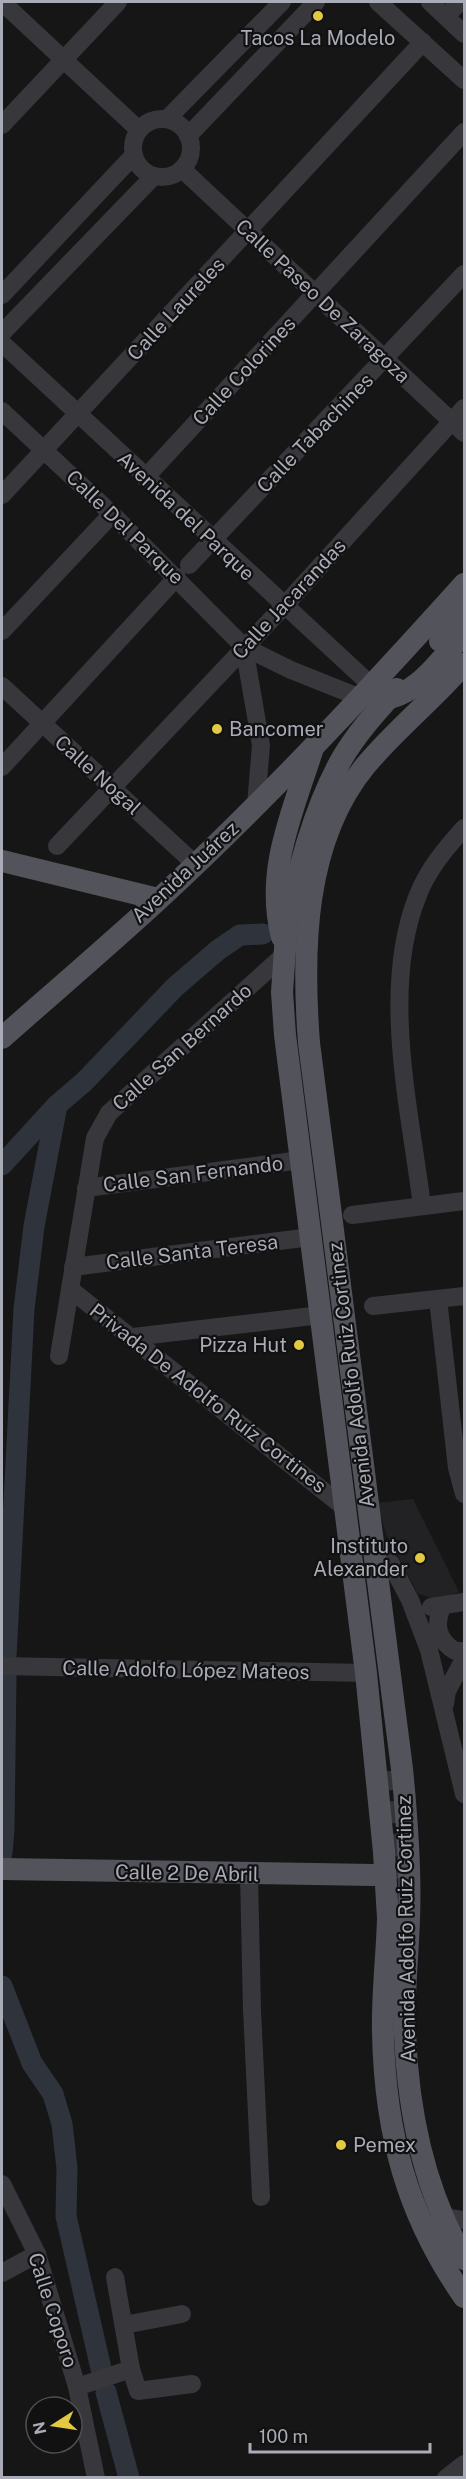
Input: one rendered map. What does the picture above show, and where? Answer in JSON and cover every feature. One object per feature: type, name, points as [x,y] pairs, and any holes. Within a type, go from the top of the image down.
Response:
[{"type":"main road","points":[[465,584],[367,692],[384,699],[400,695],[413,688],[465,634]]},
{"type":"main road","name":"Avenida Adolfo Ruiz Cortinez","points":[[465,612],[367,722],[340,763],[303,853],[287,920],[284,950],[285,1035],[366,1673],[384,1852],[388,1918],[383,2033],[389,2101],[400,2165],[418,2219],[445,2270],[465,2297]]},
{"type":"main road","name":"Avenida Adolfo Ruiz Cortinez","points":[[462,671],[403,723],[364,767],[335,814],[319,865],[308,916],[304,978],[309,1043],[369,1520],[389,1650],[402,1769],[410,1868],[405,2033],[410,2098],[421,2160],[441,2217],[465,2259]]},
{"type":"main road","name":"Avenida Juárez","points":[[2,1038],[195,864],[367,692]]},
{"type":"main road","points":[[284,950],[275,895],[278,865],[315,744]]},
{"type":"main road","points":[[298,797],[311,791],[325,795],[331,800],[335,814]]},
{"type":"main road","points":[[2,861],[158,899]]},
{"type":"main road","points":[[389,1650],[390,1771]]},
{"type":"main road","name":"Calle 2 De Abril","points":[[2,1869],[250,1875],[374,1875]]},
{"type":"main road","points":[[250,1875],[284,1883],[367,1883],[377,1887],[376,1952],[383,2033]]},
{"type":"street","points":[[2,2],[139,130]]},
{"type":"street","points":[[2,125],[118,2]]},
{"type":"street","points":[[167,119],[282,2]]},
{"type":"street","points":[[188,136],[316,2]]},
{"type":"street","points":[[378,2],[465,80]]},
{"type":"street","points":[[430,2],[465,34]]},
{"type":"street","points":[[446,16],[460,2]]},
{"type":"street","name":"Calle Laureles","points":[[2,495],[423,42]]},
{"type":"street","points":[[167,119],[180,125],[188,136],[190,153],[182,169],[174,175],[154,176],[144,171],[134,155],[133,146],[139,130],[151,121],[167,119]]},
{"type":"street","name":"Calle Colorines","points":[[145,478],[465,132]]},
{"type":"street","points":[[2,295],[134,155]]},
{"type":"street","name":"Calle Paseo De Zaragoza","points":[[182,169],[385,359],[460,421]]},
{"type":"street","points":[[2,333],[154,176]]},
{"type":"street","name":"Calle Tabachines","points":[[2,767],[213,539],[465,274]]},
{"type":"street","name":"Avenida del Parque","points":[[2,343],[213,539],[367,692]]},
{"type":"street","name":"Calle Del Parque","points":[[2,411],[112,514],[183,571],[244,647],[291,670],[367,692]]},
{"type":"street","name":"Calle Jacarandas","points":[[57,846],[460,421]]},
{"type":"street","points":[[2,630],[112,514]]},
{"type":"street","points":[[244,647],[261,745],[256,805]]},
{"type":"street","name":"Calle Nogal","points":[[2,686],[195,864]]},
{"type":"street","points":[[422,1206],[400,1034],[399,983],[404,941],[418,895],[433,866],[465,828]]},
{"type":"street","name":"Calle San Bernardo","points":[[59,1356],[94,1138],[109,1113],[284,950]]},
{"type":"street","name":"Calle San Fernando","points":[[86,1188],[301,1160]]},
{"type":"street","points":[[352,1215],[465,1201]]},
{"type":"street","name":"Calle Santa Teresa","points":[[73,1267],[311,1237]]},
{"type":"street","name":"Privada De Adolfo Ruíz Cortines","points":[[70,1289],[345,1508]]},
{"type":"street","points":[[373,1306],[465,1296]]},
{"type":"street","points":[[438,1299],[457,1392],[457,1468],[465,1494]]},
{"type":"street","points":[[133,1337],[321,1315]]},
{"type":"street","points":[[390,1562],[410,1600],[429,1650],[465,1794]]},
{"type":"street","points":[[410,1600],[426,1607],[442,1607],[465,1602]]},
{"type":"street","points":[[442,1607],[437,1627],[440,1637],[455,1651],[465,1651]]},
{"type":"street","points":[[444,1712],[447,1691],[465,1659]]},
{"type":"street","name":"Calle Adolfo López Mateos","points":[[3,1666],[366,1673]]},
{"type":"street","points":[[250,1875],[252,2010],[261,2197]]},
{"type":"street","name":"Calle Coporo","points":[[2,2184],[37,2254],[77,2387],[96,2478]]},
{"type":"street","points":[[441,2217],[465,2220]]},
{"type":"street","points":[[2,2273],[37,2254]]},
{"type":"street","points":[[115,2277],[131,2369],[138,2391],[192,2385]]},
{"type":"street","points":[[123,2325],[182,2314]]},
{"type":"street","points":[[77,2387],[131,2369]]},
{"type":"street","points":[[446,2478],[465,2464]]},
{"type":"shaded area","name":"Instituto Alexander","points":[[413,1499],[459,1592],[440,1600],[418,1594],[386,1534],[377,1503]]},
{"type":"waterway","points":[[6,1656],[24,1309],[34,1226],[57,1105],[84,1082],[175,987],[218,950],[240,935],[263,934]]},
{"type":"waterway","points":[[2,1165],[56,1106]]},
{"type":"waterway","points":[[2,1853],[6,1676]]},
{"type":"waterway","points":[[2,1986],[32,2063],[53,2094],[62,2124],[67,2168],[66,2216],[102,2373]]},
{"type":"waterway","points":[[106,2392],[129,2478]]},
{"type":"tunnel","points":[[374,1875],[390,1870],[396,1862],[390,1771]]},
{"type":"place","name":"Tacos La Modelo","points":[[318,16]]},
{"type":"place","name":"Bancomer","points":[[217,729]]},
{"type":"place","name":"Pizza Hut","points":[[299,1345]]},
{"type":"place","name":"Instituto Alexander","points":[[420,1558]]},
{"type":"place","name":"Pemex","points":[[341,2145]]}]
